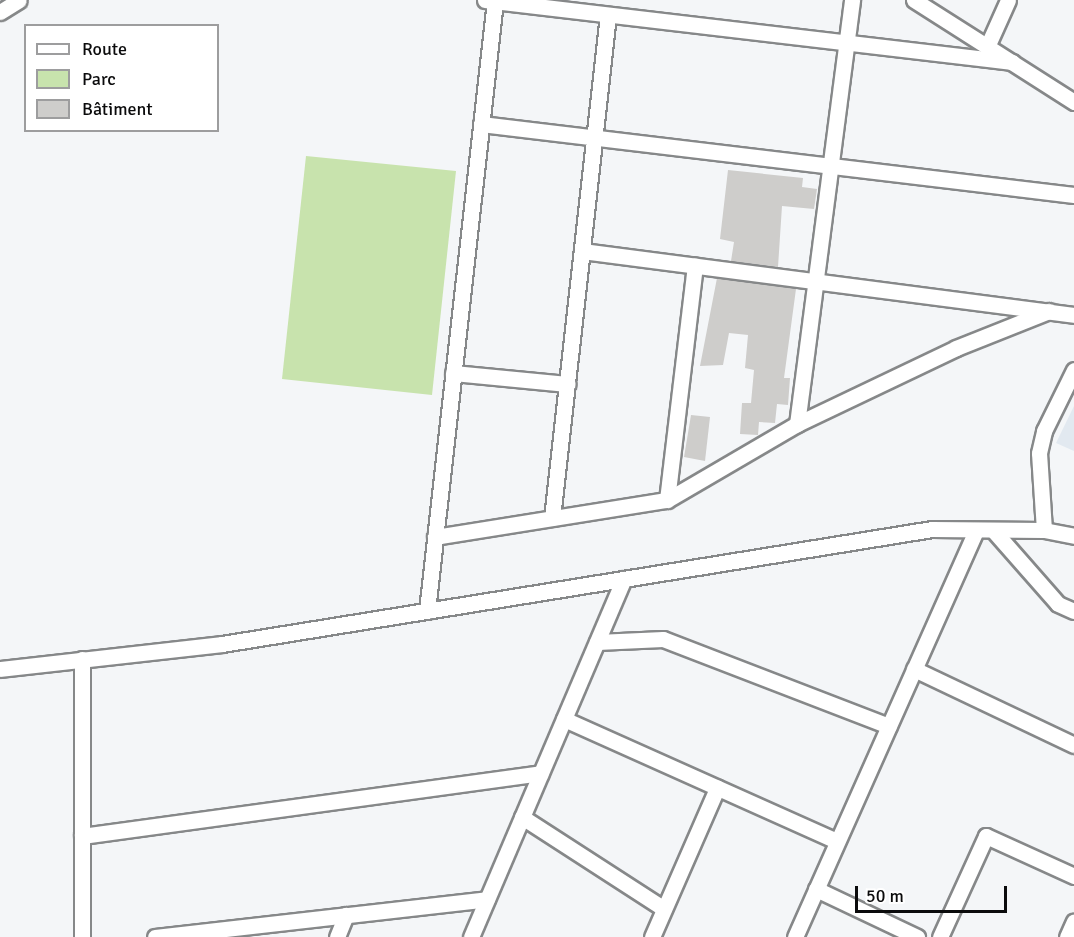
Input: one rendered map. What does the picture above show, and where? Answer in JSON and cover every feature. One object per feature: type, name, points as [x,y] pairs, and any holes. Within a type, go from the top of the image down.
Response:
[{"type":"street","points":[[0,12],[19,0]]},
{"type":"street","points":[[797,424],[852,0]]},
{"type":"street","points":[[914,0],[1074,102]]},
{"type":"street","points":[[987,47],[1008,0]]},
{"type":"street","points":[[427,611],[481,124],[490,1],[1012,62]]},
{"type":"street","points":[[552,518],[608,15]]},
{"type":"street","points":[[481,124],[1074,195]]},
{"type":"street","points":[[582,251],[1074,315]]},
{"type":"street","points":[[667,500],[695,266]]},
{"type":"street","points":[[435,537],[667,500],[797,424],[956,348],[1049,311]]},
{"type":"street","points":[[1044,530],[1039,453],[1044,431],[1074,370]]},
{"type":"street","points":[[453,373],[567,384]]},
{"type":"street","points":[[0,669],[222,644],[932,530],[1044,530],[1074,536]]},
{"type":"street","points":[[795,937],[976,530]]},
{"type":"street","points":[[993,530],[1058,604],[1074,611]]},
{"type":"street","points":[[477,935],[487,898],[624,579]]},
{"type":"street","points":[[597,642],[663,639],[888,726]]},
{"type":"street","points":[[82,659],[82,937]]},
{"type":"street","points":[[914,669],[1074,745]]},
{"type":"street","points":[[564,719],[837,841]]},
{"type":"street","points":[[82,836],[541,773]]},
{"type":"street","points":[[652,937],[717,788]]},
{"type":"street","points":[[522,817],[664,909]]},
{"type":"street","points":[[940,937],[986,836],[1074,876]]},
{"type":"street","points":[[816,889],[917,937]]},
{"type":"street","points":[[154,937],[487,898]]},
{"type":"street","points":[[338,937],[346,915]]},
{"type":"street","points":[[1067,937],[1074,921]]},
{"type":"shaded area","points":[[1074,406],[1074,451],[1056,443]]},
{"type":"green space","points":[[306,156],[456,171],[432,395],[282,379]]},
{"type":"building","points":[[728,170],[803,178],[802,187],[817,189],[814,209],[782,206],[778,267],[731,261],[734,242],[720,239]]},
{"type":"building","points":[[717,278],[796,289],[784,378],[790,378],[788,405],[777,404],[775,423],[759,422],[758,435],[740,434],[742,403],[751,403],[754,370],[745,368],[748,335],[729,333],[723,365],[700,366]]},
{"type":"building","points":[[691,415],[710,417],[705,461],[684,457]]}]
